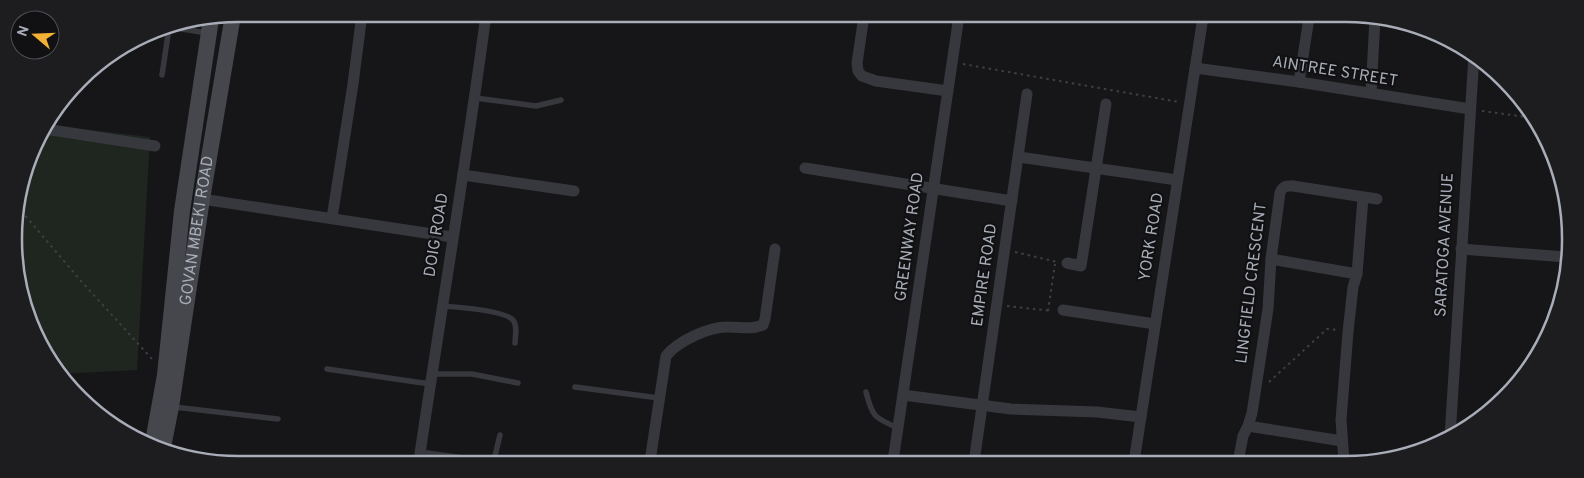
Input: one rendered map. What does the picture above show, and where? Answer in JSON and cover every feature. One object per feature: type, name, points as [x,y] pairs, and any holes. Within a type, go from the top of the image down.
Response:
[{"type":"main road","name":"GOVAN MBEKI ROAD","points":[[164,442],[172,407],[202,199],[232,23]]},
{"type":"main road","name":"GOVAN MBEKI ROAD","points":[[154,438],[164,375],[182,211],[210,26]]},
{"type":"street","points":[[332,218],[361,22]]},
{"type":"street","name":"DOIG ROAD","points":[[419,456],[452,237],[464,175],[485,22]]},
{"type":"street","points":[[863,22],[857,62],[858,71],[862,76],[869,80],[948,91]]},
{"type":"street","name":"GREENWAY ROAD","points":[[894,456],[958,22]]},
{"type":"street","name":"YORK ROAD","points":[[1135,456],[1202,22]]},
{"type":"street","points":[[1299,82],[1308,22]]},
{"type":"street","points":[[1370,93],[1375,24]]},
{"type":"street","name":"SARATOGA AVENUE","points":[[1451,427],[1473,65]]},
{"type":"street","name":"AINTREE STREET","points":[[1195,68],[1470,109]]},
{"type":"street","name":"EMPIRE ROAD","points":[[975,456],[1027,94]]},
{"type":"street","points":[[1061,262],[1081,266],[1106,104]]},
{"type":"street","points":[[52,130],[155,146]]},
{"type":"street","points":[[1019,157],[1177,180]]},
{"type":"street","points":[[805,168],[1012,201]]},
{"type":"street","points":[[464,175],[574,191]]},
{"type":"street","name":"LINGFIELD CRESCENT","points":[[1239,456],[1254,396],[1268,309],[1270,259],[1282,187],[1293,186],[1377,199]]},
{"type":"street","points":[[1343,456],[1341,420],[1348,332],[1353,287],[1357,274],[1363,198]]},
{"type":"street","points":[[202,199],[452,237]]},
{"type":"street","points":[[651,456],[665,359],[676,347],[700,333],[714,328],[750,329],[763,325],[766,319],[775,249]]},
{"type":"street","points":[[1461,249],[1561,257]]},
{"type":"street","points":[[1270,259],[1357,274]]},
{"type":"street","points":[[1063,310],[1155,324]]},
{"type":"street","points":[[903,395],[1010,409],[1097,412],[1141,417]]},
{"type":"street","points":[[1248,426],[1342,441]]},
{"type":"lane","points":[[162,75],[169,34]]},
{"type":"lane","points":[[475,98],[536,106],[561,100]]},
{"type":"lane","points":[[442,306],[497,312],[506,315],[513,320],[516,327],[515,343]]},
{"type":"lane","points":[[326,369],[431,379],[472,374],[518,383]]},
{"type":"lane","points":[[575,387],[659,398]]},
{"type":"lane","points":[[866,392],[870,409],[875,416],[880,421],[898,428]]},
{"type":"lane","points":[[172,407],[278,419]]},
{"type":"lane","points":[[495,456],[500,436]]},
{"type":"path","points":[[952,63],[1189,104]]},
{"type":"path","points":[[1470,109],[1523,116]]},
{"type":"path","points":[[24,214],[157,365]]},
{"type":"path","points":[[997,305],[1048,312],[1061,262],[1005,250]]},
{"type":"path","points":[[1254,396],[1327,329],[1348,332]]},
{"type":"shaded area","points":[[55,126],[150,137],[137,370],[69,373],[45,335],[34,309],[24,267],[22,239],[24,211],[34,169]]}]
